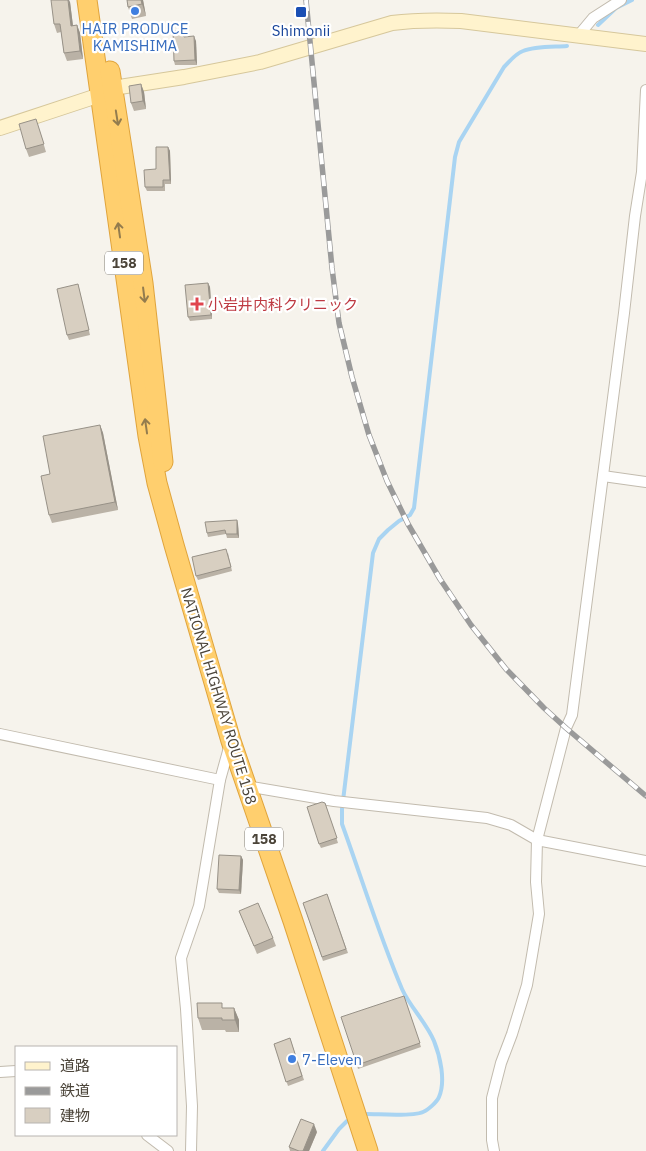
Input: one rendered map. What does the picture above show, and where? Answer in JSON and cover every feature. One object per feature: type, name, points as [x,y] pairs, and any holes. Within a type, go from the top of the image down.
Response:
[{"type":"highway","name":"NATIONAL HIGHWAY ROUTE 158","points":[[87,0],[107,92],[143,284],[161,432],[168,524],[231,741],[293,921],[368,1151]]},
{"type":"highway","name":"NATIONAL HIGHWAY ROUTE 158","points":[[100,0],[107,92]]},
{"type":"street","points":[[578,36],[593,18],[621,0]]},
{"type":"street","points":[[0,128],[107,92],[260,62],[392,23],[414,20],[461,22],[646,44]]},
{"type":"street","points":[[494,1151],[492,1140],[492,1098],[501,1063],[528,985],[539,914],[536,882],[537,840],[566,728],[572,715],[642,172],[646,90]]},
{"type":"street","points":[[603,476],[646,482]]},
{"type":"street","points":[[0,734],[220,780]]},
{"type":"street","points":[[192,1151],[192,1106],[181,958],[199,906],[220,780],[231,741]]},
{"type":"street","points":[[246,786],[343,803],[488,818],[511,825],[537,840],[646,861]]},
{"type":"street","points":[[0,1072],[15,1071]]},
{"type":"street","points":[[148,1136],[168,1151]]},
{"type":"building","points":[[51,0],[68,0],[71,26],[77,25],[80,51],[64,53],[60,24],[54,24]]},
{"type":"building","points":[[127,0],[141,0],[142,4],[128,7]]},
{"type":"building","points":[[173,31],[184,31],[184,37],[194,36],[195,60],[174,61]]},
{"type":"building","points":[[141,84],[143,101],[131,103],[129,86]]},
{"type":"building","points":[[36,119],[44,144],[26,149],[19,124]]},
{"type":"building","points":[[156,147],[168,147],[170,180],[163,180],[163,187],[145,187],[144,170],[156,169]]},
{"type":"building","points":[[208,283],[211,315],[188,317],[185,285]]},
{"type":"building","points":[[78,284],[89,330],[67,335],[57,289]]},
{"type":"building","points":[[100,425],[115,502],[49,515],[41,476],[50,474],[43,436]]},
{"type":"building","points":[[237,520],[237,534],[226,534],[225,530],[207,533],[205,522]]},
{"type":"building","points":[[226,549],[231,567],[196,576],[192,557]]},
{"type":"building","points":[[322,802],[325,803],[337,838],[319,844],[307,807]]},
{"type":"building","points":[[219,855],[241,856],[239,890],[217,889]]},
{"type":"building","points":[[327,894],[346,949],[322,957],[303,903]]},
{"type":"building","points":[[258,903],[273,938],[254,946],[239,911]]},
{"type":"building","points":[[404,996],[420,1043],[357,1065],[341,1017]]},
{"type":"building","points":[[197,1003],[222,1003],[222,1008],[234,1008],[235,1020],[198,1018]]},
{"type":"building","points":[[290,1038],[302,1076],[286,1082],[274,1044]]},
{"type":"building","points":[[301,1119],[314,1124],[303,1151],[299,1151],[289,1147]]},
{"type":"waterway","points":[[598,25],[616,8],[632,0]]},
{"type":"waterway","points":[[366,1114],[418,1114],[427,1110],[438,1099],[442,1084],[440,1061],[434,1041],[402,989],[378,928],[342,824],[342,809],[373,553],[379,539],[399,521],[410,515],[414,508],[455,157],[459,142],[504,67],[515,56],[533,48],[567,46]]},
{"type":"waterway","points":[[323,1151],[347,1121]]},
{"type":"railway","points":[[306,0],[339,323],[369,435],[387,481],[408,524],[440,579],[471,625],[506,669],[566,728],[646,796]]},
{"type":"place","name":"HAIR PRODUCE KAMISHIMA","points":[[135,11]]},
{"type":"place","name":"Shimonii","points":[[301,12]]},
{"type":"place","name":"小岩井内科クリニック","points":[[197,304]]},
{"type":"place","name":"7-Eleven","points":[[292,1059]]}]
